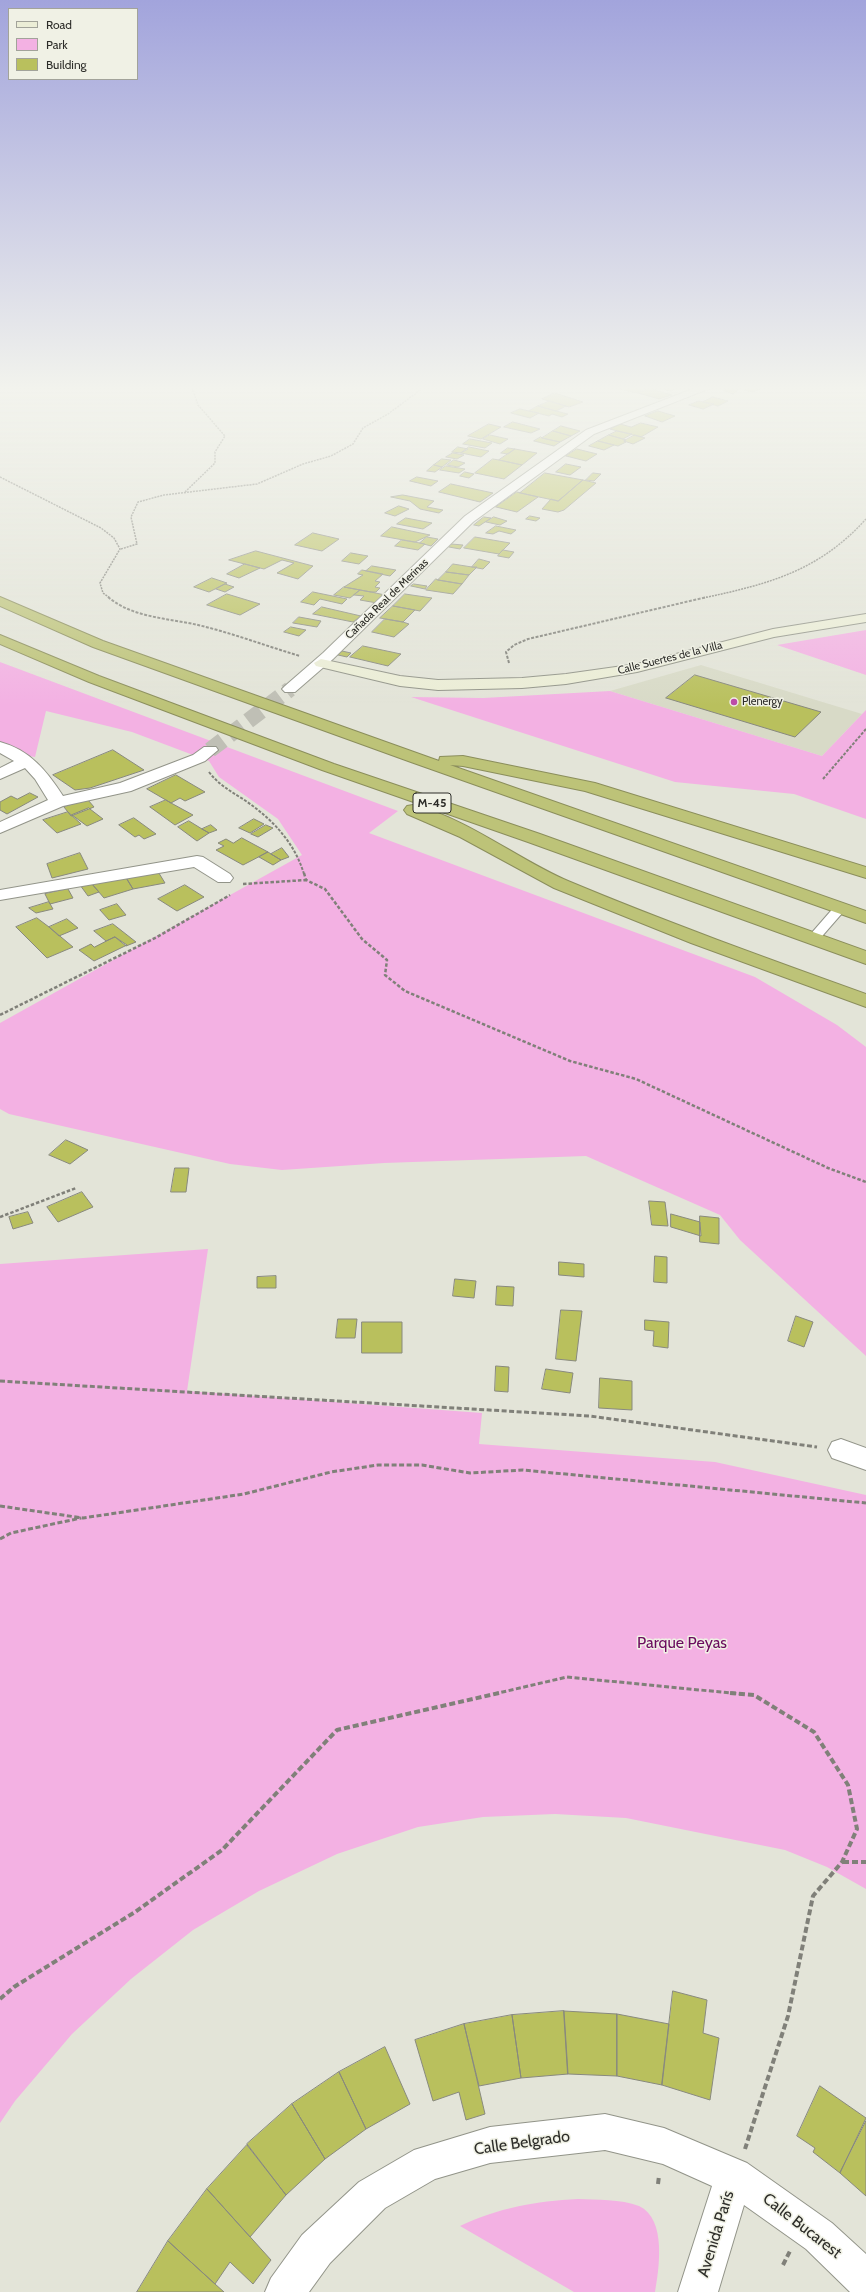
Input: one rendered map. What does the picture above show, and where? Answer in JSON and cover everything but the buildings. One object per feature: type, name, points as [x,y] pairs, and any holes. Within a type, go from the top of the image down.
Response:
[{"type":"highway","points":[[0,601],[98,644],[417,759],[866,917]]},
{"type":"highway","name":"M-45","points":[[0,640],[94,679],[328,767],[534,838],[866,958]]},
{"type":"highway","points":[[417,759],[463,761],[543,776],[596,789],[866,873]]},
{"type":"highway","points":[[328,767],[393,802],[466,833],[560,884],[698,939],[866,1001]]},
{"type":"highway","points":[[741,834],[866,877]]},
{"type":"highway","points":[[698,939],[866,1012]]},
{"type":"main road","name":"Calle Suertes de la Villa","points":[[400,681],[601,662],[746,626],[794,617],[866,607]]},
{"type":"main road","name":"Calle Suertes de la Villa","points":[[321,663],[400,681],[438,685],[522,684],[637,668],[773,633],[866,618]]},
{"type":"street","name":"Cañada Real de Merinas","points":[[290,689],[321,663],[469,519],[507,492]]},
{"type":"street","points":[[0,747],[28,761],[42,776],[58,802]]},
{"type":"street","points":[[0,828],[58,802],[125,787],[204,754]]},
{"type":"street","points":[[0,774],[28,761]]},
{"type":"street","points":[[0,895],[197,861],[224,878]]},
{"type":"street","points":[[841,1450],[866,1459]]},
{"type":"street","name":"Calle Belgrado","points":[[285,2292],[316,2249],[372,2195],[427,2163],[490,2145],[605,2132],[739,2164]]},
{"type":"street","name":"Calle Bucarest","points":[[739,2164],[866,2280]]},
{"type":"street","name":"Avenida París","points":[[698,2292],[739,2164]]},
{"type":"lane","points":[[813,939],[840,908]]},
{"type":"path","points":[[30,492],[101,528],[114,538],[120,549]]},
{"type":"path","points":[[185,492],[150,498],[138,502],[131,514],[130,526],[137,544],[120,549],[100,584],[103,593],[120,607],[159,618],[198,625],[321,663]]},
{"type":"path","points":[[509,663],[506,652],[514,645],[528,639],[712,597],[776,579],[810,564],[839,546],[866,519]]},
{"type":"path","points":[[823,779],[866,729]]},
{"type":"path","points":[[204,754],[216,781],[269,817],[289,841],[303,867],[306,880]]},
{"type":"path","points":[[224,878],[246,885],[306,880],[324,889],[362,939],[387,960],[385,975],[405,991],[570,1061],[649,1084],[828,1168],[866,1182]]},
{"type":"path","points":[[240,889],[246,885]]},
{"type":"path","points":[[0,1015],[157,937],[233,893]]},
{"type":"path","points":[[0,1217],[76,1188]]},
{"type":"path","points":[[0,1381],[277,1399],[590,1416],[841,1450]]},
{"type":"path","points":[[0,1539],[11,1533],[83,1518],[244,1494],[331,1472],[378,1465],[422,1465],[470,1473],[523,1470],[866,1503]]},
{"type":"path","points":[[0,1506],[83,1518]]},
{"type":"path","points":[[0,1999],[14,1987],[135,1912],[222,1850],[337,1730],[567,1677],[754,1695],[814,1732],[848,1785],[857,1829],[842,1862],[813,1896],[788,2016],[739,2164]]},
{"type":"path","points":[[842,1862],[866,1862]]},
{"type":"shaded area","points":[[701,665],[862,714],[822,756],[610,691]]},
{"type":"green space","points":[[866,630],[866,675],[777,645]]},
{"type":"green space","points":[[0,662],[398,811],[369,833],[755,977],[837,1025],[866,1047],[866,1356],[740,1240],[720,1215],[586,1156],[384,1163],[282,1170],[230,1164],[9,1114],[0,1109],[0,1023],[302,855],[278,819],[219,777],[209,761],[132,732],[46,711],[35,757],[0,751]]},
{"type":"green space","points":[[610,691],[822,756],[866,710],[866,819],[794,794],[675,782],[411,697],[483,698]]},
{"type":"green space","name":"Parque Peyas","points":[[208,1249],[187,1391],[482,1413],[479,1444],[715,1462],[866,1495],[866,1889],[827,1867],[785,1850],[626,1818],[555,1814],[483,1817],[418,1827],[337,1854],[259,1891],[193,1930],[131,1979],[72,2034],[15,2101],[0,2123],[0,1264]]},
{"type":"green space","points":[[578,2199],[624,2202],[639,2206],[648,2212],[654,2222],[659,2245],[658,2271],[655,2292],[574,2292],[460,2226],[489,2214],[518,2206]]},
{"type":"tunnel","points":[[210,750],[290,689]]},
{"type":"place","name":"Plenergy","points":[[734,702]]}]
